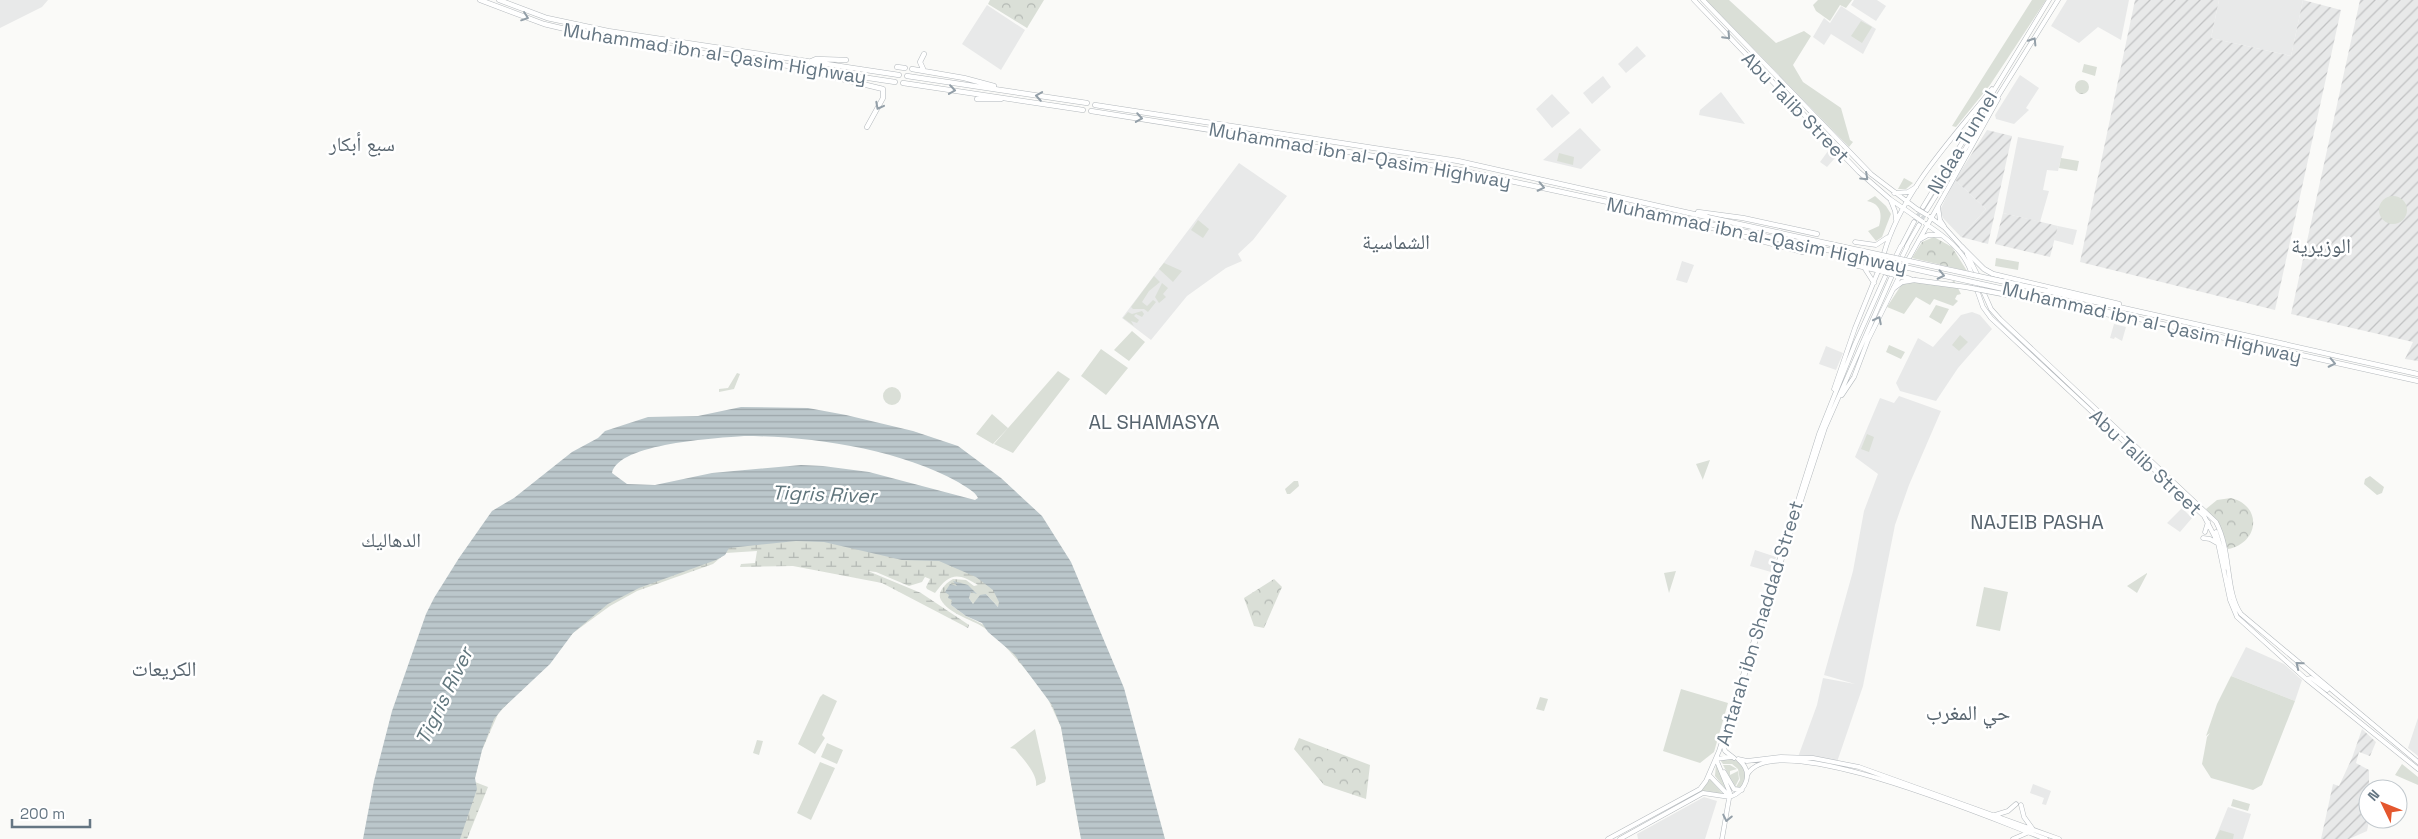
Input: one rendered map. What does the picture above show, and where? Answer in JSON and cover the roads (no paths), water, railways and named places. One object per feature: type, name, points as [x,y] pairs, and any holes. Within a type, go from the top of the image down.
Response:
[{"type":"highway","name":"Muhammad ibn al-Qasim Highway","points":[[480,0],[544,24],[582,34],[895,82]]},
{"type":"highway","name":"Muhammad ibn al-Qasim Highway","points":[[499,0],[547,18],[570,23],[665,40],[899,75]]},
{"type":"highway","points":[[924,54],[920,62],[924,71]]},
{"type":"highway","points":[[809,62],[814,59],[846,60]]},
{"type":"highway","points":[[786,66],[883,88],[883,98],[867,128]]},
{"type":"highway","points":[[897,67],[905,68]]},
{"type":"highway","points":[[912,69],[964,78],[1012,91]]},
{"type":"highway","points":[[907,76],[1087,104]]},
{"type":"highway","points":[[903,83],[1084,110]]},
{"type":"highway","points":[[977,99],[1020,100]]},
{"type":"highway","name":"Muhammad ibn al-Qasim Highway","points":[[1095,104],[1458,161],[2418,374]]},
{"type":"highway","name":"Muhammad ibn al-Qasim Highway","points":[[1091,111],[1455,169],[2418,381]]},
{"type":"highway","points":[[1673,208],[1743,218],[1817,234]]},
{"type":"highway","points":[[1669,215],[1710,229],[1802,252]]},
{"type":"highway","points":[[1962,247],[1984,269],[1993,274],[2110,302],[2129,309]]},
{"type":"highway","points":[[1895,274],[1914,280],[2044,300]]},
{"type":"highway","points":[[1894,288],[1902,282],[1914,280]]},
{"type":"main road","name":"Abu Talib Street","points":[[1694,0],[1859,172],[1890,198],[1925,223]]},
{"type":"main road","name":"Abu Talib Street","points":[[1703,0],[1845,148],[1893,192],[1917,209],[1928,214]]},
{"type":"main road","points":[[1884,253],[1889,235],[1907,202],[1956,131],[2001,78],[2049,0]]},
{"type":"main road","points":[[1909,258],[1928,214],[1940,201],[1992,112],[2007,81],[2058,0]]},
{"type":"main road","name":"Nidaa Tunnel","points":[[1922,207],[2001,78]]},
{"type":"main road","name":"Nidaa Tunnel","points":[[1928,214],[1983,118],[2007,81]]},
{"type":"main road","points":[[1893,192],[1908,192],[1921,182]]},
{"type":"main road","points":[[1890,198],[1896,220]]},
{"type":"main road","points":[[1940,201],[1938,210],[1945,228]]},
{"type":"main road","points":[[1928,214],[1945,228],[1962,247],[1977,274]]},
{"type":"main road","points":[[1896,256],[1914,222]]},
{"type":"main road","points":[[1925,223],[1943,236],[1964,258],[1971,272]]},
{"type":"main road","points":[[1902,257],[1919,225]]},
{"type":"main road","points":[[1855,242],[1876,245],[1889,235]]},
{"type":"main road","points":[[1914,248],[1922,238],[1928,235],[1943,236]]},
{"type":"main road","points":[[1849,264],[1882,273],[1895,274]]},
{"type":"main road","points":[[1831,409],[1882,273],[1881,264]]},
{"type":"main road","points":[[1861,267],[1869,273],[1874,284]]},
{"type":"main road","points":[[1831,409],[1895,274],[1903,269]]},
{"type":"main road","points":[[1831,409],[1845,355],[1874,284],[1882,273]]},
{"type":"main road","points":[[1831,409],[1854,377],[1868,340],[1894,288],[1895,274]]},
{"type":"main road","name":"Abu Talib Street","points":[[1976,287],[1980,300],[1991,318],[2200,512],[2208,522],[2214,531],[2218,543],[2230,600],[2237,617],[2306,679],[2418,770]]},
{"type":"main road","name":"Abu Talib Street","points":[[1982,288],[1990,306],[2000,319],[2216,522],[2224,540],[2235,603],[2241,614],[2418,762]]},
{"type":"main road","name":"Antarah ibn Shaddad Street","points":[[1736,759],[1727,753],[1724,743],[1831,409]]},
{"type":"main road","name":"Antarah ibn Shaddad Street","points":[[1722,839],[1730,797],[1729,788],[1716,759],[1831,409]]},
{"type":"main road","points":[[2205,532],[2208,522]]},
{"type":"main road","points":[[2216,522],[2214,531],[2230,575]]},
{"type":"main road","points":[[2203,538],[2212,539],[2218,543]]},
{"type":"main road","points":[[2306,679],[2311,678],[2334,693]]},
{"type":"main road","points":[[2339,704],[2342,700]]},
{"type":"main road","points":[[1608,839],[1700,789],[1716,759],[1726,756],[1747,761],[1798,757],[1837,762],[1886,776],[2059,839]]},
{"type":"main road","points":[[1736,759],[1744,765],[1747,775]]},
{"type":"main road","points":[[1620,839],[1703,793],[1730,797],[1742,790],[1751,769],[1763,762],[1812,762],[1885,780],[2046,839]]},
{"type":"main road","points":[[1720,767],[1734,789],[1742,790]]},
{"type":"main road","points":[[1709,774],[1730,797]]},
{"type":"main road","points":[[1994,815],[2008,812],[2019,804],[2025,820],[2034,830]]},
{"type":"main road","points":[[2013,839],[2028,833]]},
{"type":"water","name":"Tigris River","points":[[741,407],[808,408],[846,415],[913,431],[958,446],[1001,478],[1042,516],[1071,562],[1124,688],[1165,839],[1081,839],[1061,727],[1052,705],[1014,654],[988,632],[982,623],[966,616],[951,605],[952,600],[948,598],[949,595],[945,592],[950,584],[957,586],[953,581],[968,585],[977,594],[971,592],[969,598],[973,604],[980,595],[986,594],[998,607],[999,602],[993,590],[976,577],[939,561],[902,560],[824,542],[796,541],[729,548],[725,555],[716,560],[639,588],[608,604],[573,633],[550,664],[502,709],[494,719],[482,750],[475,778],[477,789],[460,839],[363,839],[374,781],[392,711],[426,614],[459,558],[492,511],[514,498],[572,452],[598,438],[605,431],[648,417],[698,416]],"holes":[[[770,437],[825,442],[882,453],[935,471],[958,482],[972,491],[978,498],[975,500],[869,472],[823,466],[801,465],[712,473],[655,485],[627,484],[612,473],[618,463],[632,455],[670,444],[713,438]]]},
{"type":"tunnel","points":[[1914,222],[1923,207]]},
{"type":"tunnel","points":[[1919,225],[1927,210]]},
{"type":"district","name":"سبع أبكار","points":[[362,144]]},
{"type":"district","name":"الشماسية","points":[[1396,242]]},
{"type":"district","name":"الوزيرية","points":[[2321,246]]},
{"type":"district","name":"AL SHAMASYA","points":[[1154,422]]},
{"type":"district","name":"NAJEIB PASHA","points":[[2037,522]]},
{"type":"district","name":"الدهاليك","points":[[391,540]]},
{"type":"district","name":"الكريعات","points":[[164,669]]},
{"type":"district","name":"حي المغرب","points":[[1968,713]]}]
